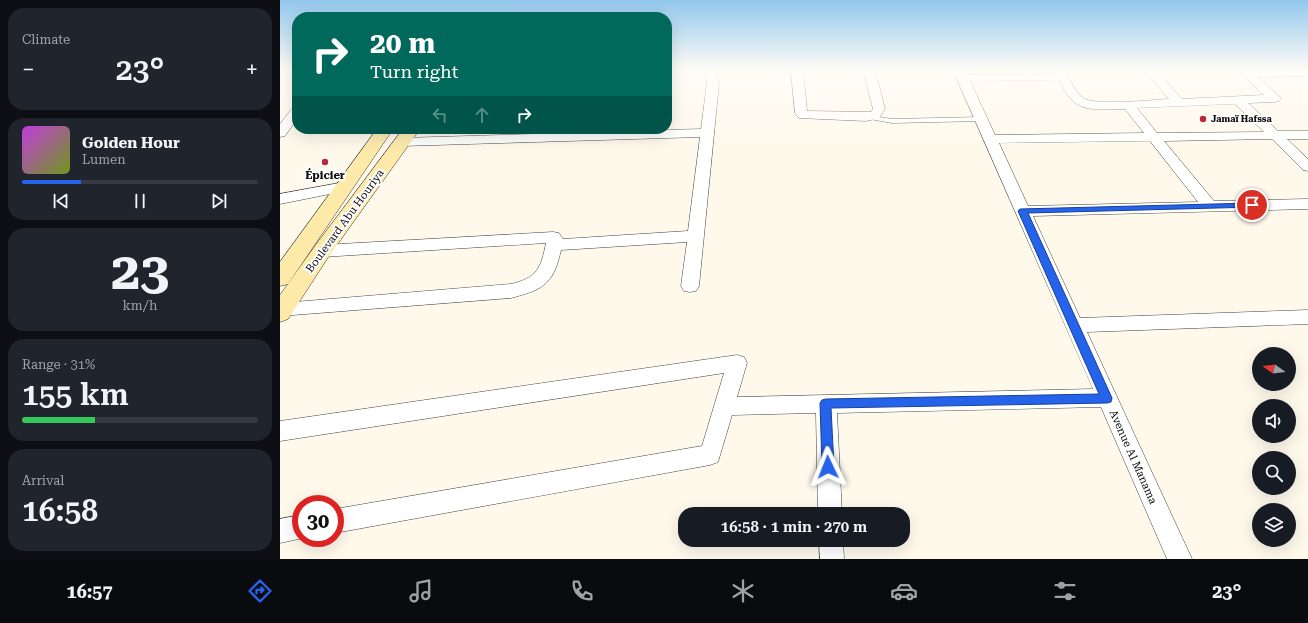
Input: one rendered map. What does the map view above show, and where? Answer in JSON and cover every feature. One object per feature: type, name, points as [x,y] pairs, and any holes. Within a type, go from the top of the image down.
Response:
[{"type":"main road","name":"Boulevard Abu Houriya","points":[[282,273],[382,134]]},
{"type":"main road","name":"Boulevard Abu Houriya","points":[[281,312],[322,251],[407,136]]},
{"type":"street","points":[[690,286],[712,96]]},
{"type":"street","points":[[799,96],[801,113],[803,115],[866,117],[875,115],[879,109],[876,96]]},
{"type":"street","name":"Avenue Al Manama","points":[[971,96],[1180,559]]},
{"type":"street","points":[[1074,96],[1081,102],[1092,105],[1128,105],[1239,101],[1275,98],[1273,96]]},
{"type":"street","points":[[1173,96],[1178,102]]},
{"type":"street","points":[[1239,101],[1308,167]]},
{"type":"street","points":[[1128,105],[1210,207]]},
{"type":"street","points":[[280,133],[292,117]]},
{"type":"street","points":[[672,133],[708,133]]},
{"type":"street","points":[[407,136],[608,134]]},
{"type":"street","points":[[991,139],[1308,135]]},
{"type":"street","points":[[280,198],[345,187]]},
{"type":"street","points":[[1022,211],[1308,204]]},
{"type":"street","points":[[554,245],[696,236]]},
{"type":"street","points":[[281,312],[517,290],[530,286],[542,279],[548,268],[555,239],[322,251]]},
{"type":"street","points":[[1074,325],[1308,317]]},
{"type":"street","points":[[280,431],[737,363],[710,455],[344,519]]},
{"type":"street","points":[[725,406],[1107,398]]},
{"type":"street","points":[[826,403],[830,507]]},
{"type":"street","points":[[280,530],[292,528]]},
{"type":"street","points":[[831,547],[832,559]]},
{"type":"lane","points":[[866,117],[892,121],[981,119]]},
{"type":"place","name":"Jamaï Hafssa","points":[[1203,119]]},
{"type":"place","name":"Épicier","points":[[325,162]]},
{"type":"route","points":[[828,467],[826,403],[1107,398],[1022,211],[1252,205]]}]
